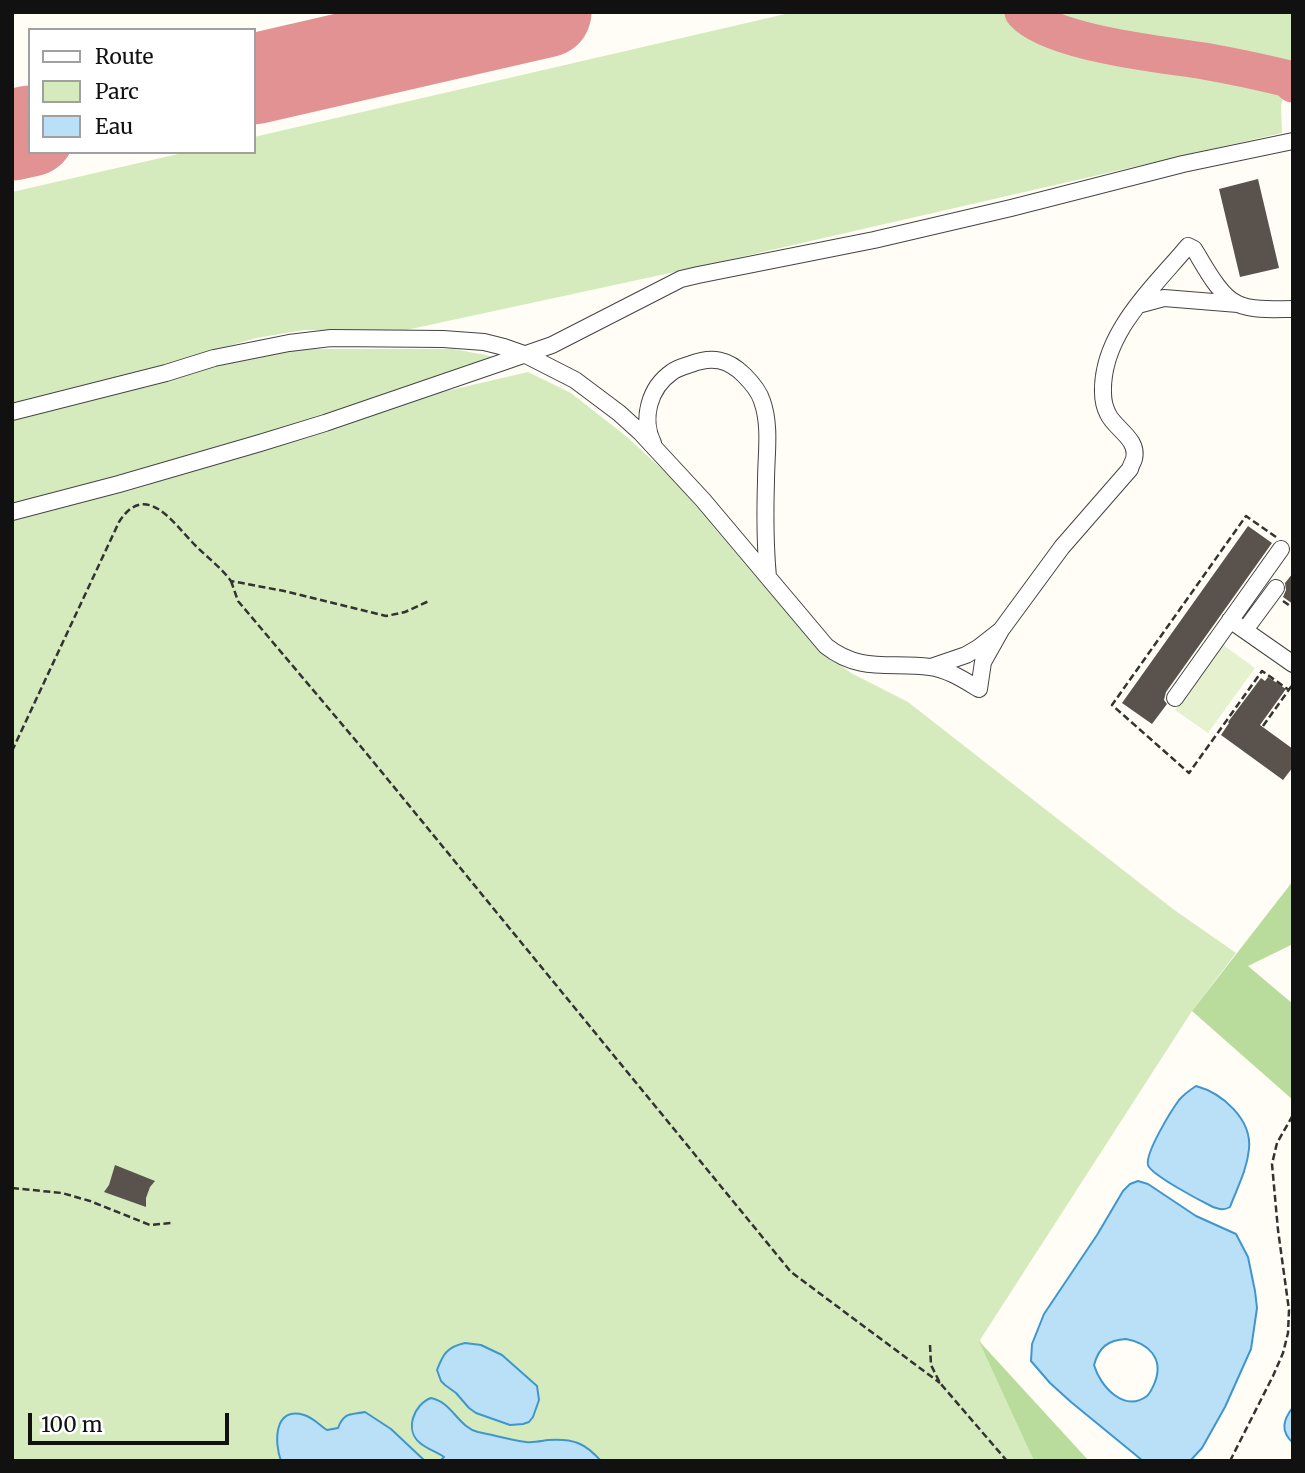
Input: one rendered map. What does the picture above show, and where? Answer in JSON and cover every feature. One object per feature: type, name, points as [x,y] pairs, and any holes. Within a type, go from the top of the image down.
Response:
[{"type":"lane","points":[[12,512],[273,439],[552,345],[681,279],[874,240],[1183,164],[1293,141]]},
{"type":"lane","points":[[12,412],[214,358],[303,341],[331,338],[484,342],[524,354],[575,380],[619,413],[703,500],[836,655],[872,665],[931,667],[956,676],[979,689],[983,662],[1001,630],[1062,547],[1130,469],[1135,458],[1133,446],[1127,436],[1108,415],[1102,395],[1104,367],[1124,323],[1188,246],[1194,249],[1225,295],[1238,304]]},
{"type":"lane","points":[[1138,306],[1164,298],[1238,304],[1263,309],[1293,309]]},
{"type":"lane","points":[[658,453],[648,431],[646,418],[649,404],[660,384],[671,372],[700,361],[717,359],[729,363],[749,380],[762,401],[765,414],[768,577]]},
{"type":"lane","points":[[1175,698],[1282,549]]},
{"type":"lane","points":[[1245,630],[1276,588]]},
{"type":"lane","points":[[1230,620],[1293,664]]},
{"type":"lane","points":[[931,667],[966,655],[1001,630]]},
{"type":"path","points":[[12,751],[119,522],[125,513],[136,506],[159,508],[168,514],[232,581],[238,601],[362,748],[791,1272],[940,1383],[1007,1461]]},
{"type":"path","points":[[232,581],[386,616],[405,612],[429,601]]},
{"type":"path","points":[[1263,726],[1293,684]]},
{"type":"path","points":[[1230,1461],[1273,1376],[1288,1333],[1289,1310],[1272,1164],[1277,1143],[1293,1115]]},
{"type":"path","points":[[12,1188],[62,1193],[150,1225],[171,1223]]},
{"type":"path","points":[[930,1345],[931,1365],[940,1383]]},
{"type":"green space","points":[[794,12],[1293,12],[1293,69],[1281,105],[1282,133],[684,270],[406,330],[304,330],[256,338],[69,393],[12,406],[12,192],[178,154],[256,154],[256,137]]},
{"type":"green space","points":[[302,349],[453,349],[506,361],[12,511],[12,418],[220,362]]},
{"type":"green space","points":[[528,372],[571,393],[627,437],[676,482],[818,648],[851,673],[908,702],[1173,909],[1236,953],[1192,1011],[980,1340],[1034,1461],[12,1461],[12,519],[136,489],[412,399]]},
{"type":"green space","points":[[1222,644],[1255,668],[1208,733],[1175,710]]},
{"type":"green space","points":[[1293,881],[1293,944],[1248,966],[1293,1004],[1293,1100],[1192,1011]]},
{"type":"green space","points":[[979,1341],[1089,1461],[1034,1461]]},
{"type":"water","points":[[1196,1086],[1225,1101],[1246,1127],[1249,1138],[1244,1172],[1230,1207],[1225,1209],[1213,1207],[1188,1194],[1158,1175],[1148,1165],[1154,1142],[1170,1113],[1181,1098]]},
{"type":"water","points":[[1138,1181],[1148,1184],[1196,1216],[1236,1234],[1248,1257],[1257,1308],[1251,1349],[1225,1407],[1202,1448],[1190,1461],[1143,1461],[1071,1402],[1031,1361],[1032,1344],[1044,1314],[1130,1184]],"holes":[[[1126,1339],[1152,1353],[1156,1359],[1157,1373],[1153,1388],[1147,1396],[1130,1401],[1107,1389],[1094,1365],[1099,1353],[1109,1343]]]},
{"type":"water","points":[[465,1343],[481,1345],[502,1355],[537,1386],[539,1400],[529,1422],[510,1425],[476,1413],[441,1381],[437,1370],[444,1355],[450,1349]]},
{"type":"water","points":[[431,1398],[444,1404],[465,1425],[478,1432],[526,1442],[572,1441],[584,1446],[601,1461],[440,1461],[444,1457],[415,1438],[412,1425],[416,1411]]},
{"type":"water","points":[[1293,1407],[1293,1443],[1286,1434],[1284,1425]]},
{"type":"water","points":[[365,1412],[391,1429],[425,1461],[281,1461],[277,1436],[282,1421],[287,1416],[304,1415],[327,1430],[338,1428],[348,1415]]},
{"type":"building","points":[[1258,179],[1279,268],[1240,277],[1219,189]]},
{"type":"building","points":[[1248,526],[1272,543],[1166,692],[1164,700],[1167,704],[1152,724],[1122,703]]},
{"type":"building","points":[[1293,573],[1293,604],[1283,597],[1285,583]]},
{"type":"building","points":[[1268,677],[1286,689],[1260,725],[1293,749],[1293,767],[1283,780],[1221,735],[1261,678],[1265,681]]},
{"type":"building","points":[[115,1165],[155,1181],[146,1198],[146,1207],[104,1192]]},
{"type":"taxiway","points":[[1023,12],[1037,23],[1081,39],[1135,51],[1246,69],[1289,79],[1293,84]]},
{"type":"runway","points":[[256,79],[546,12]]},
{"type":"runway","points":[[12,135],[28,131]]}]
